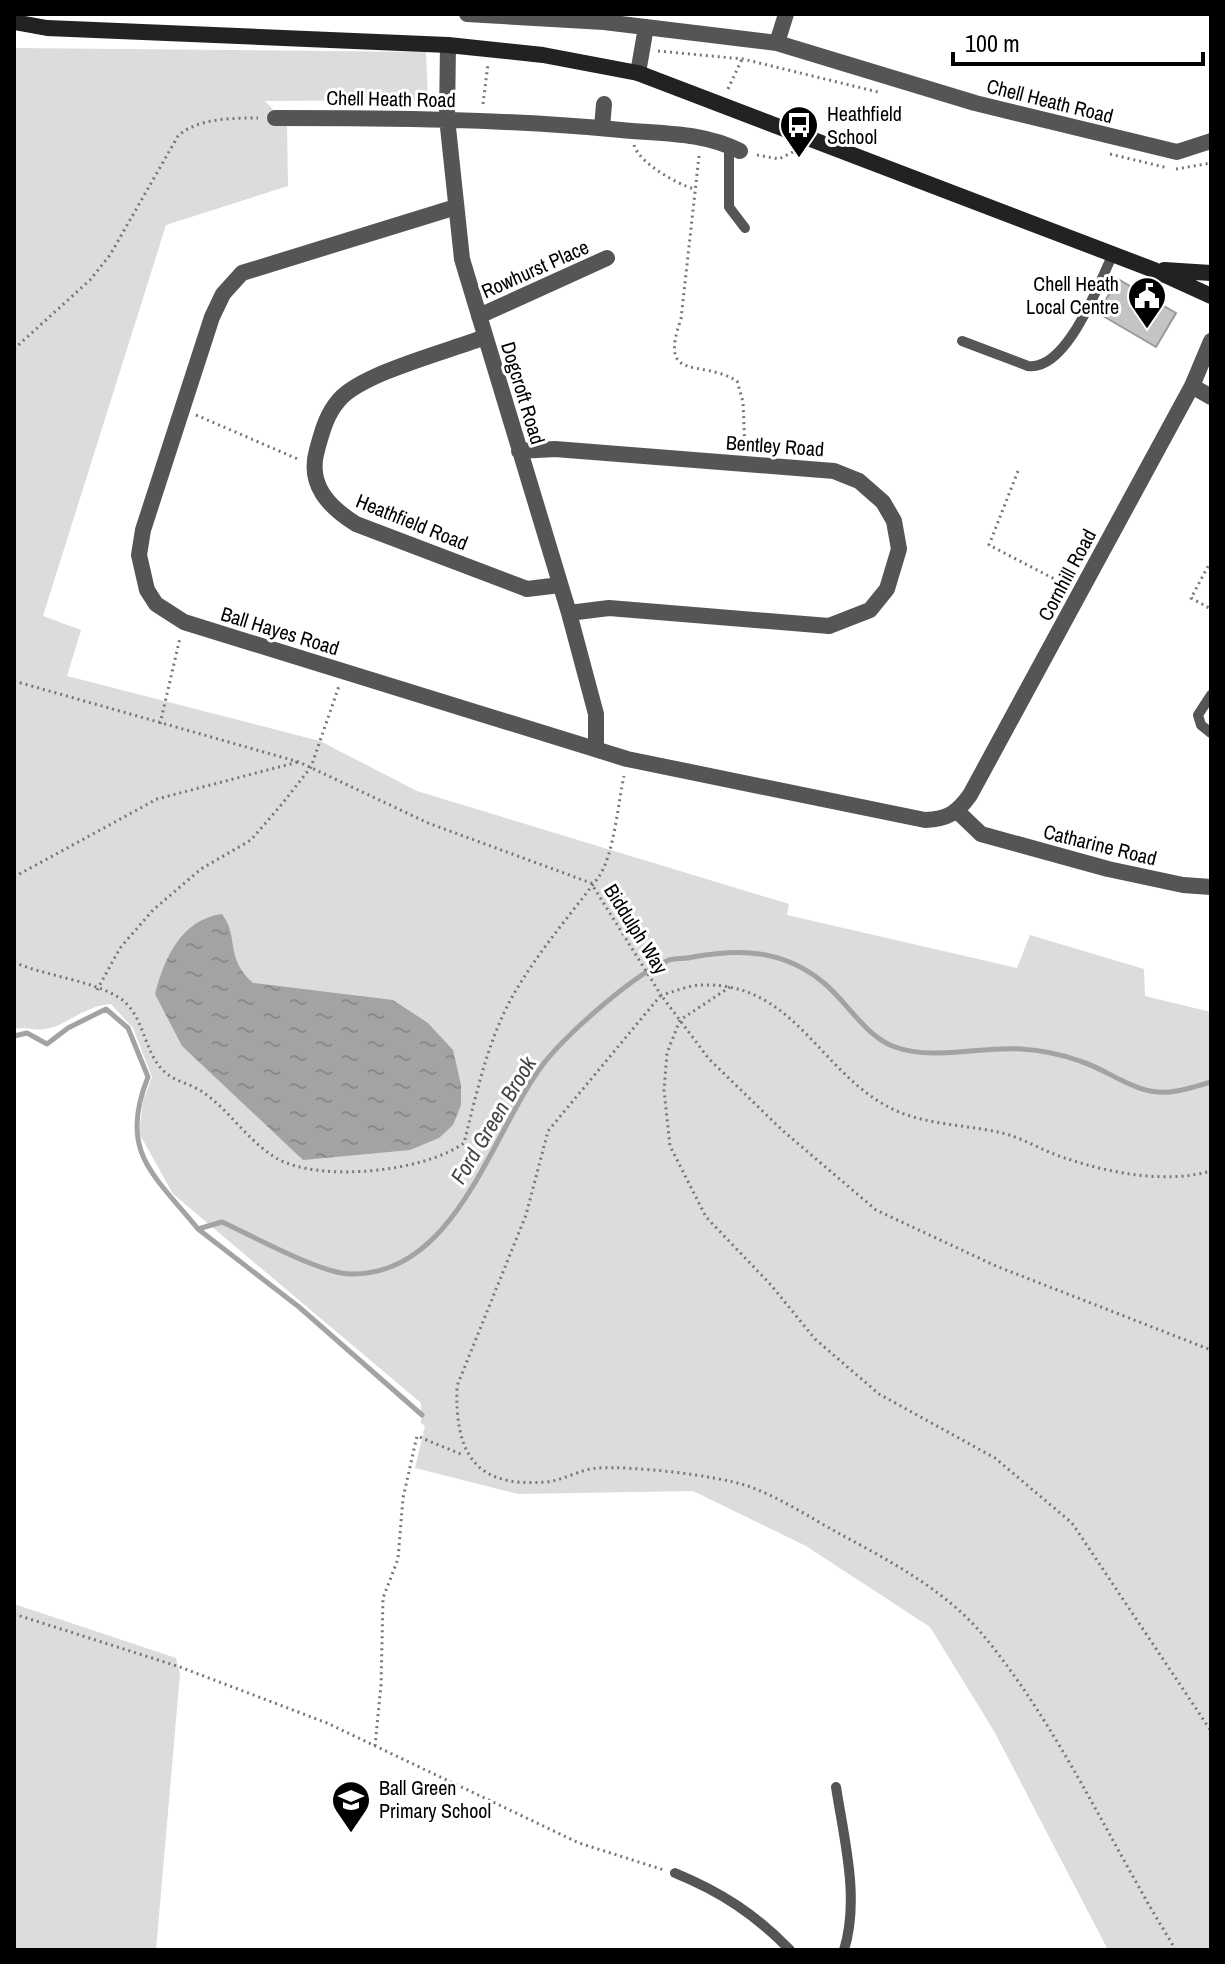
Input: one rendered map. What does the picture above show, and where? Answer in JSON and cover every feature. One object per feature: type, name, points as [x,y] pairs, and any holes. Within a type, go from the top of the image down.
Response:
[{"type":"street","name":"Chell Heath Road","points":[[467,14],[646,27],[777,43],[975,103],[1177,152],[1211,141]]},
{"type":"street","points":[[777,43],[786,14]]},
{"type":"street","points":[[14,22],[47,28],[448,45],[543,55],[638,73],[1113,254],[1211,296]]},
{"type":"street","points":[[638,73],[646,27]]},
{"type":"street","name":"Dogcroft Road","points":[[448,45],[447,118],[462,259],[569,613],[596,714],[596,747]]},
{"type":"street","points":[[602,128],[604,104]]},
{"type":"street","name":"Chell Heath Road","points":[[275,118],[447,118],[602,128],[702,136],[735,148]]},
{"type":"street","name":"Ball Hayes Road","points":[[456,207],[242,273],[223,294],[212,317],[143,530],[139,555],[147,590],[156,604],[184,622],[627,759],[925,820],[944,819],[958,812]]},
{"type":"street","name":"Rowhurst Place","points":[[479,316],[607,258]]},
{"type":"street","points":[[1154,270],[1211,273]]},
{"type":"street","points":[[313,464],[326,419],[340,399],[360,383],[485,337]]},
{"type":"street","name":"Cornhill Road","points":[[958,812],[1192,386],[1209,347]]},
{"type":"street","points":[[1192,386],[1211,397]]},
{"type":"street","name":"Bentley Road","points":[[519,451],[555,449],[834,471],[859,481],[883,502],[894,521],[899,549],[887,589],[870,610],[829,626],[609,608],[569,613]]},
{"type":"street","name":"Heathfield Road","points":[[313,464],[323,497],[333,510],[356,524],[527,589],[560,585]]},
{"type":"street","name":"Catharine Road","points":[[958,812],[981,834],[1108,869],[1183,885],[1211,887]]},
{"type":"lane","points":[[735,148],[729,207],[745,228]]},
{"type":"lane","points":[[962,341],[1039,368],[1067,343],[1113,254]]},
{"type":"lane","points":[[1211,695],[1198,715],[1201,725],[1211,733]]},
{"type":"lane","points":[[836,1787],[849,1882],[851,1929],[844,1950]]},
{"type":"lane","points":[[675,1873],[720,1892],[762,1921],[790,1950]]},
{"type":"path","points":[[721,104],[751,41]]},
{"type":"path","points":[[481,121],[489,49]]},
{"type":"path","points":[[643,49],[743,59],[881,93]]},
{"type":"path","points":[[14,349],[90,280],[110,255],[169,147],[183,131],[232,118],[275,118]]},
{"type":"path","points":[[630,131],[636,152],[694,189]]},
{"type":"path","points":[[702,136],[681,319],[672,344],[677,362],[685,368],[721,371],[737,381],[746,438],[743,464]]},
{"type":"path","points":[[735,148],[779,159],[816,141]]},
{"type":"path","points":[[1108,154],[1183,170],[1211,163]]},
{"type":"path","points":[[182,409],[270,449],[313,464]]},
{"type":"path","points":[[1018,471],[989,545],[1080,592]]},
{"type":"path","points":[[1211,561],[1191,598],[1211,609]]},
{"type":"path","points":[[160,724],[184,622]]},
{"type":"path","points":[[97,990],[120,948],[153,910],[201,869],[251,840],[311,767],[344,672]]},
{"type":"path","name":"Biddulph Way","points":[[14,681],[299,762],[428,823],[591,883],[619,923],[661,995],[700,984],[731,987],[764,999],[790,1015],[808,1032],[832,1065],[899,1112],[1007,1134],[1068,1160],[1132,1174],[1196,1176],[1211,1171]]},
{"type":"path","points":[[14,962],[119,997],[138,1017],[155,1061],[167,1075],[204,1092],[274,1157],[296,1167],[320,1172],[370,1172],[451,1153],[464,1143],[493,1039],[514,994],[591,883],[598,879],[608,854],[627,759]]},
{"type":"path","points":[[14,877],[157,799],[299,762]]},
{"type":"path","points":[[731,987],[680,1020],[667,1053],[664,1090],[670,1146],[706,1217],[771,1285],[815,1339],[879,1394],[995,1458],[1072,1523],[1211,1731]]},
{"type":"path","points":[[467,1457],[456,1409],[457,1386],[526,1215],[548,1131],[661,995],[709,1059],[782,1130],[876,1210],[996,1266],[1211,1350]]},
{"type":"path","points":[[374,1746],[381,1685],[383,1598],[398,1559],[403,1498],[417,1436],[467,1457],[489,1474],[512,1479],[545,1482],[596,1468],[672,1473],[748,1486],[910,1572],[981,1633],[1045,1722],[1133,1882],[1176,1950]]},
{"type":"path","points":[[14,1614],[180,1667],[327,1723],[579,1843],[675,1873]]},
{"type":"shaded area","points":[[14,48],[426,52],[428,100],[265,101],[287,124],[288,186],[166,225],[43,616],[81,630],[67,676],[320,741],[417,791],[789,904],[787,915],[1017,968],[1030,935],[1144,969],[1145,996],[1211,1012],[1211,1950],[1108,1950],[994,1731],[930,1627],[806,1546],[693,1491],[518,1494],[415,1468],[425,1426],[421,1423],[421,1403],[173,1194],[139,1133],[143,1101],[152,1077],[133,1028],[111,1004],[92,1008],[46,1029],[14,1029]]},
{"type":"shaded area","points":[[14,1604],[176,1658],[180,1674],[156,1950],[14,1950]]},
{"type":"water","points":[[222,914],[230,931],[238,965],[253,983],[393,1000],[428,1023],[453,1050],[461,1085],[461,1105],[453,1125],[439,1138],[410,1150],[303,1160],[182,1046],[155,994],[177,942],[196,924]]},
{"type":"building","name":"Chell Heath Local Centre","points":[[1118,279],[1176,313],[1156,347],[1098,313]]},
{"type":"waterway","name":"Ford Green Brook","points":[[14,1036],[27,1033],[47,1044],[68,1028],[106,1009],[128,1028],[148,1077],[137,1124],[145,1160],[154,1176],[198,1229],[222,1222],[304,1261],[350,1274],[387,1268],[418,1252],[444,1226],[467,1195],[544,1063],[620,991],[672,959],[728,953],[778,958],[809,972],[824,983],[875,1035],[895,1047],[910,1051],[941,1053],[1006,1049],[1043,1052],[1080,1061],[1134,1086],[1157,1092],[1180,1091],[1211,1082]]},
{"type":"waterway","name":"Ford Green Brook","points":[[198,1229],[299,1307],[422,1415]]},
{"type":"place","name":"Heathfield School","points":[[799,159]]},
{"type":"place","name":"Chell Heath Local Centre","points":[[1147,330]]},
{"type":"place","name":"Ball Green Primary School","points":[[351,1834]]}]
